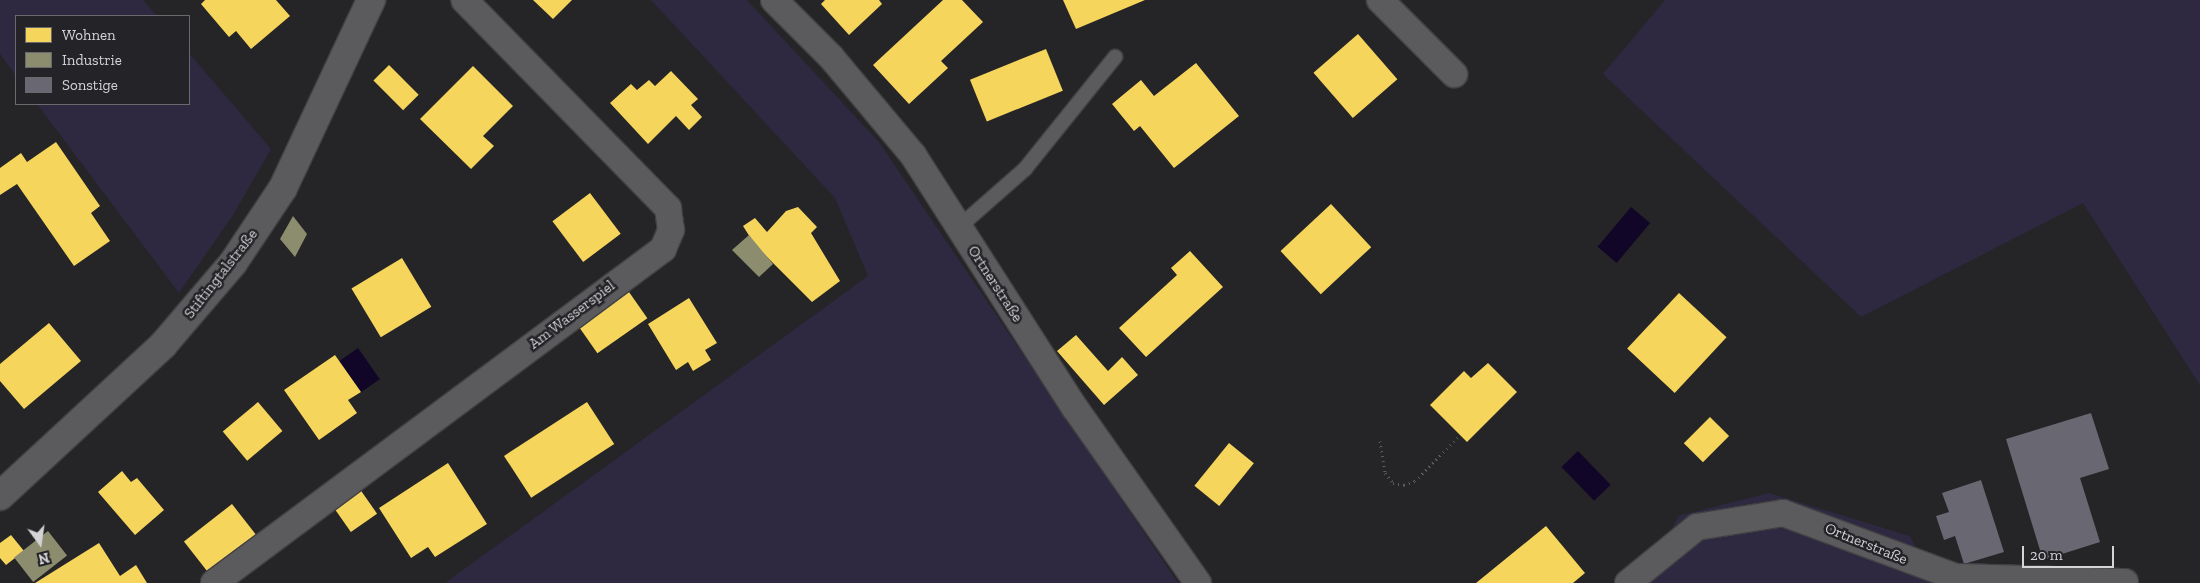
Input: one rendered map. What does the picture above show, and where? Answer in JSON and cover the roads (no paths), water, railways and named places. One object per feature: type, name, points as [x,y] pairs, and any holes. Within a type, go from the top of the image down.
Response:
[{"type":"street","name":"Stiftingtalstraße","points":[[0,496],[163,345],[233,263],[282,188],[371,0]]},
{"type":"street","name":"Am Wasserspiel","points":[[214,583],[663,249],[671,230],[668,208],[464,0]]},
{"type":"street","name":"Ortnerstraße","points":[[774,0],[831,58],[912,155],[1075,408],[1198,583]]},
{"type":"street","points":[[1380,0],[1454,74]]},
{"type":"street","name":"Ortnerstraße","points":[[1628,583],[1697,527],[1784,513],[1958,580],[2124,582]]},
{"type":"lane","points":[[959,227],[1025,169],[1116,57]]}]
